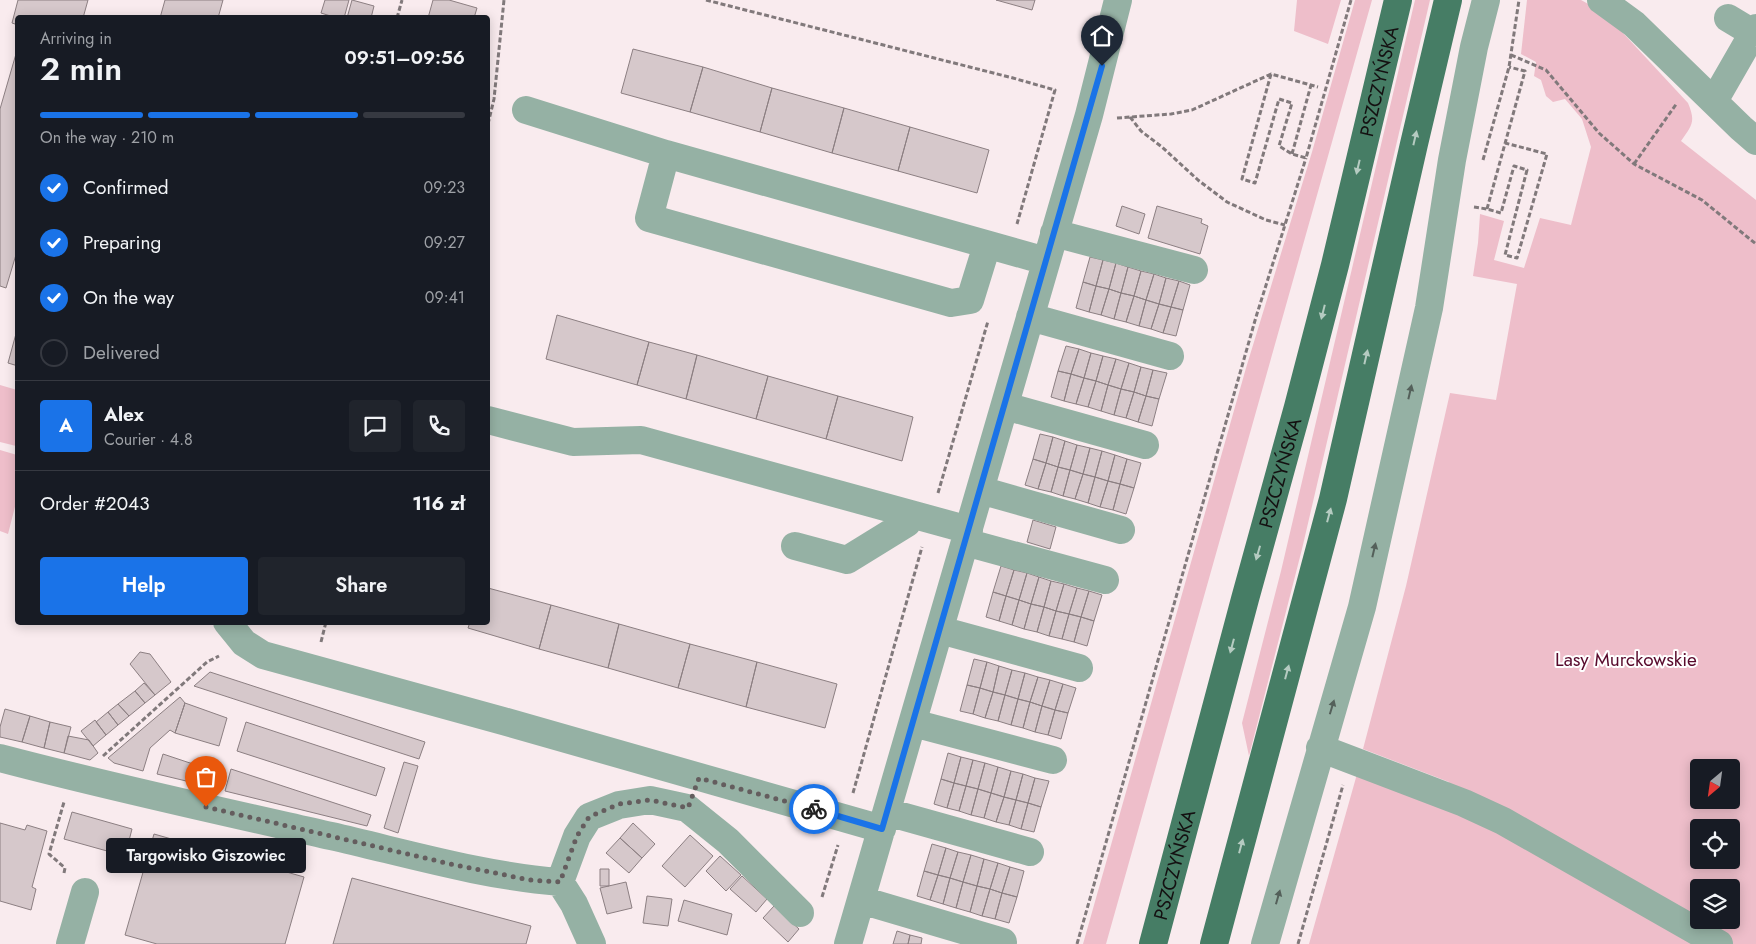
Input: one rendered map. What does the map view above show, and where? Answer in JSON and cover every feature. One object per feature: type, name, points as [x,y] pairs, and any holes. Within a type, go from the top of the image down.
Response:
[{"type":"main road","name":"PSZCZYŃSKA","points":[[1154,944],[1240,618],[1301,398],[1335,265],[1398,0]]},
{"type":"main road","points":[[1214,944],[1333,499],[1448,0]]},
{"type":"street","points":[[848,944],[1089,115],[1118,0]]},
{"type":"street","points":[[1265,944],[1362,607],[1430,308],[1452,160],[1474,47],[1486,0]]},
{"type":"street","points":[[1601,0],[1634,24],[1756,141]]},
{"type":"street","points":[[1714,101],[1754,31],[1728,18]]},
{"type":"street","points":[[526,110],[666,154],[1046,261]]},
{"type":"street","points":[[666,154],[649,218],[951,303],[970,300],[987,244]]},
{"type":"street","points":[[1054,232],[1194,270]]},
{"type":"street","points":[[1030,317],[1170,356]]},
{"type":"street","points":[[1005,406],[1145,445]]},
{"type":"street","points":[[490,421],[573,442],[640,440],[910,514],[967,536],[1105,580]]},
{"type":"street","points":[[980,490],[1121,530]]},
{"type":"street","points":[[795,546],[847,560],[907,523],[910,514]]},
{"type":"street","points":[[229,625],[244,643],[263,655],[503,721],[699,778],[1030,852]]},
{"type":"street","points":[[940,630],[1079,668]]},
{"type":"street","points":[[913,723],[1053,760]]},
{"type":"street","points":[[1320,748],[1351,758],[1464,803],[1503,821],[1719,944]]},
{"type":"street","points":[[0,758],[91,781],[455,865],[530,880],[560,882]]},
{"type":"street","points":[[688,808],[699,778]]},
{"type":"street","points":[[560,882],[577,836],[589,817],[619,804],[650,800],[688,808],[728,842],[800,913]]},
{"type":"street","points":[[560,882],[574,904],[592,944]]},
{"type":"street","points":[[70,944],[74,885]]},
{"type":"street","points":[[861,900],[1003,942]]},
{"type":"path","points":[[398,15],[402,0]]},
{"type":"path","points":[[490,116],[494,99],[504,0]]},
{"type":"path","points":[[706,0],[1003,75],[1055,90]]},
{"type":"path","points":[[1077,944],[1256,317],[1306,158],[1351,0]]},
{"type":"path","points":[[1481,167],[1509,67],[1519,0]]},
{"type":"path","points":[[1511,55],[1546,70],[1599,132],[1634,164],[1702,200],[1756,244]]},
{"type":"path","points":[[1487,208],[1525,71],[1509,67]]},
{"type":"path","points":[[1271,74],[1242,179],[1255,183],[1279,99],[1292,102],[1279,146],[1292,154],[1306,158]]},
{"type":"path","points":[[1115,118],[1171,114],[1192,110],[1271,74],[1318,87]]},
{"type":"path","points":[[1634,164],[1692,80]]},
{"type":"path","points":[[1292,154],[1311,85]]},
{"type":"path","points":[[1130,117],[1141,132],[1162,147],[1198,180],[1227,202],[1266,220],[1285,226]]},
{"type":"path","points":[[1474,200],[1474,207],[1487,208],[1501,213],[1514,166],[1527,170],[1505,255],[1518,258],[1547,154],[1506,143]]},
{"type":"path","points":[[91,781],[94,764],[207,662]]},
{"type":"path","points":[[1298,944],[1351,758]]},
{"type":"path","points":[[66,795],[49,854],[65,868],[74,885]]},
{"type":"green space","points":[[1297,0],[1341,0],[1328,44],[1294,31]]},
{"type":"green space","points":[[1355,0],[1372,0],[1106,944],[1083,944],[1246,368],[1312,152]]},
{"type":"green space","points":[[1415,0],[1430,0],[1302,549],[1249,756],[1242,723],[1281,571]]},
{"type":"green space","name":"Lasy Murckowskie","points":[[1527,0],[1581,0],[1592,6],[1610,19],[1688,103],[1692,115],[1692,123],[1681,141],[1756,200],[1756,944],[1309,944],[1357,774],[1438,805],[1449,782],[1363,749],[1406,586],[1450,393],[1496,400],[1517,284],[1473,276],[1480,214],[1504,221],[1494,260],[1524,268],[1540,218],[1571,225],[1591,147],[1582,119],[1565,99],[1553,102],[1546,96],[1541,80],[1534,76],[1536,62],[1521,54]]},
{"type":"green space","points":[[0,385],[15,389],[15,446],[0,442]]},
{"type":"green space","points":[[0,450],[15,454],[15,507],[8,534],[0,531]]},
{"type":"building","points":[[18,0],[88,0],[84,15],[15,15],[15,24],[12,23]]},
{"type":"building","points":[[165,0],[223,0],[219,15],[161,15]]},
{"type":"building","points":[[325,0],[349,0],[345,15],[321,13]]},
{"type":"building","points":[[352,0],[374,6],[372,15],[348,15]]},
{"type":"building","points":[[433,0],[449,0],[477,8],[475,15],[429,15]]},
{"type":"building","points":[[996,0],[1035,0],[1032,10]]},
{"type":"building","points":[[633,49],[703,67],[690,112],[621,93]]},
{"type":"building","points":[[15,57],[15,258],[6,288],[0,286],[0,109]]},
{"type":"building","points":[[703,67],[772,88],[760,132],[690,112]]},
{"type":"building","points":[[772,88],[844,108],[832,153],[760,132]]},
{"type":"building","points":[[844,108],[910,127],[898,171],[832,153]]},
{"type":"building","points":[[910,127],[989,150],[977,193],[898,171]]},
{"type":"building","points":[[1122,206],[1145,214],[1139,234],[1116,226]]},
{"type":"building","points":[[1157,206],[1202,219],[1201,223],[1208,226],[1200,254],[1148,238]]},
{"type":"building","points":[[1090,257],[1103,260],[1096,286],[1083,282]]},
{"type":"building","points":[[1103,260],[1116,263],[1109,289],[1096,286]]},
{"type":"building","points":[[1116,263],[1128,267],[1121,293],[1109,289]]},
{"type":"building","points":[[1128,267],[1141,271],[1134,296],[1121,293]]},
{"type":"building","points":[[1141,271],[1154,274],[1146,300],[1134,296]]},
{"type":"building","points":[[1154,274],[1166,278],[1159,304],[1146,300]]},
{"type":"building","points":[[1166,278],[1179,281],[1171,307],[1159,304]]},
{"type":"building","points":[[1179,281],[1190,285],[1183,310],[1171,307]]},
{"type":"building","points":[[1083,282],[1096,286],[1089,312],[1076,308]]},
{"type":"building","points":[[1096,286],[1109,289],[1101,315],[1089,312]]},
{"type":"building","points":[[1109,289],[1121,293],[1114,319],[1101,315]]},
{"type":"building","points":[[1121,293],[1134,296],[1126,322],[1114,319]]},
{"type":"building","points":[[1134,296],[1146,300],[1139,326],[1126,322]]},
{"type":"building","points":[[1146,300],[1159,304],[1151,329],[1139,326]]},
{"type":"building","points":[[1159,304],[1171,307],[1163,333],[1151,329]]},
{"type":"building","points":[[1171,307],[1183,310],[1176,336],[1163,333]]},
{"type":"building","points":[[557,315],[649,342],[637,385],[546,359]]},
{"type":"building","points":[[15,337],[15,365],[8,363]]},
{"type":"building","points":[[649,342],[697,355],[686,399],[637,385]]},
{"type":"building","points":[[1066,346],[1079,349],[1071,374],[1058,371]]},
{"type":"building","points":[[1079,349],[1091,353],[1084,378],[1071,374]]},
{"type":"building","points":[[1091,353],[1103,356],[1096,381],[1084,378]]},
{"type":"building","points":[[697,355],[768,376],[756,419],[686,399]]},
{"type":"building","points":[[1103,356],[1116,359],[1108,385],[1096,381]]},
{"type":"building","points":[[1116,359],[1129,363],[1121,389],[1108,385]]},
{"type":"building","points":[[1129,363],[1141,367],[1134,392],[1121,389]]},
{"type":"building","points":[[1141,367],[1153,370],[1146,396],[1134,392]]},
{"type":"building","points":[[1153,370],[1167,373],[1159,399],[1146,396]]},
{"type":"building","points":[[1058,371],[1071,374],[1064,401],[1051,397]]},
{"type":"building","points":[[1071,374],[1084,378],[1076,404],[1064,401]]},
{"type":"building","points":[[768,376],[838,396],[826,439],[756,419]]},
{"type":"building","points":[[1084,378],[1096,381],[1088,407],[1076,404]]},
{"type":"building","points":[[1096,381],[1108,385],[1101,411],[1088,407]]},
{"type":"building","points":[[1108,385],[1121,389],[1114,415],[1101,411]]},
{"type":"building","points":[[1121,389],[1134,392],[1126,418],[1114,415]]},
{"type":"building","points":[[1134,392],[1146,396],[1138,422],[1126,418]]},
{"type":"building","points":[[838,396],[913,417],[902,461],[826,439]]},
{"type":"building","points":[[1146,396],[1159,399],[1152,426],[1138,422]]},
{"type":"building","points":[[1040,434],[1053,437],[1046,463],[1033,459]]},
{"type":"building","points":[[1053,437],[1065,441],[1058,467],[1046,463]]},
{"type":"building","points":[[1065,441],[1077,445],[1070,470],[1058,467]]},
{"type":"building","points":[[1077,445],[1090,448],[1083,474],[1070,470]]},
{"type":"building","points":[[1090,448],[1102,451],[1095,477],[1083,474]]},
{"type":"building","points":[[1102,451],[1115,455],[1108,481],[1095,477]]},
{"type":"building","points":[[1115,455],[1127,459],[1120,484],[1108,481]]},
{"type":"building","points":[[1033,459],[1046,463],[1038,489],[1025,485]]},
{"type":"building","points":[[1127,459],[1141,463],[1134,488],[1120,484]]},
{"type":"building","points":[[1046,463],[1058,467],[1051,492],[1038,489]]},
{"type":"building","points":[[1058,467],[1070,470],[1063,496],[1051,492]]},
{"type":"building","points":[[1070,470],[1083,474],[1075,499],[1063,496]]},
{"type":"building","points":[[1083,474],[1095,477],[1088,503],[1075,499]]},
{"type":"building","points":[[1095,477],[1108,481],[1100,507],[1088,503]]},
{"type":"building","points":[[1108,481],[1120,484],[1113,510],[1100,507]]},
{"type":"building","points":[[1120,484],[1134,488],[1126,514],[1113,510]]},
{"type":"building","points":[[1033,520],[1056,527],[1050,549],[1027,542]]},
{"type":"building","points":[[1001,566],[1014,570],[1006,596],[993,592]]},
{"type":"building","points":[[1014,570],[1027,573],[1019,600],[1006,596]]},
{"type":"building","points":[[1027,573],[1039,577],[1031,604],[1019,600]]},
{"type":"building","points":[[1039,577],[1051,581],[1044,607],[1031,604]]},
{"type":"building","points":[[1051,581],[1064,584],[1056,611],[1044,607]]},
{"type":"building","points":[[1064,584],[1077,588],[1069,614],[1056,611]]},
{"type":"building","points":[[1077,588],[1089,591],[1081,617],[1069,614]]},
{"type":"building","points":[[490,589],[551,605],[539,649],[468,628],[469,625],[490,625]]},
{"type":"building","points":[[1089,591],[1102,595],[1094,621],[1081,617]]},
{"type":"building","points":[[993,592],[1006,596],[999,621],[986,617]]},
{"type":"building","points":[[1006,596],[1019,600],[1012,625],[999,621]]},
{"type":"building","points":[[1019,600],[1031,604],[1024,629],[1012,625]]},
{"type":"building","points":[[1031,604],[1044,607],[1037,632],[1024,629]]},
{"type":"building","points":[[551,605],[619,624],[608,668],[539,649]]},
{"type":"building","points":[[1044,607],[1056,611],[1049,636],[1037,632]]},
{"type":"building","points":[[1056,611],[1069,614],[1062,639],[1049,636]]},
{"type":"building","points":[[1069,614],[1081,617],[1074,642],[1062,639]]},
{"type":"building","points":[[1081,617],[1094,621],[1087,646],[1074,642]]},
{"type":"building","points":[[619,624],[690,644],[678,688],[608,668]]},
{"type":"building","points":[[690,644],[757,662],[746,707],[678,688]]},
{"type":"building","points":[[140,652],[150,654],[171,682],[155,695],[130,664]]},
{"type":"building","points":[[974,659],[987,662],[980,688],[967,685]]},
{"type":"building","points":[[757,662],[837,684],[825,728],[746,707]]},
{"type":"building","points":[[987,662],[999,666],[993,692],[980,688]]},
{"type":"building","points":[[999,666],[1012,670],[1005,695],[993,692]]},
{"type":"building","points":[[1012,670],[1025,673],[1018,699],[1005,695]]},
{"type":"building","points":[[210,672],[425,742],[419,759],[194,686]]},
{"type":"building","points":[[1025,673],[1038,677],[1030,702],[1018,699]]},
{"type":"building","points":[[1038,677],[1050,680],[1042,706],[1030,702]]},
{"type":"building","points":[[1050,680],[1063,684],[1055,710],[1042,706]]},
{"type":"building","points":[[144,683],[155,695],[145,703],[135,691]]},
{"type":"building","points":[[1063,684],[1076,688],[1068,713],[1055,710]]},
{"type":"building","points":[[967,685],[980,688],[973,714],[960,711]]},
{"type":"building","points":[[980,688],[993,692],[985,718],[973,714]]},
{"type":"building","points":[[135,691],[145,703],[129,716],[118,704]]},
{"type":"building","points":[[993,692],[1005,695],[998,721],[985,718]]},
{"type":"building","points":[[1005,695],[1018,699],[1011,725],[998,721]]},
{"type":"building","points":[[180,697],[185,703],[175,733],[170,730],[150,748],[143,771],[114,763],[108,758]]},
{"type":"building","points":[[1018,699],[1030,702],[1023,728],[1011,725]]},
{"type":"building","points":[[1030,702],[1042,706],[1035,732],[1023,728]]},
{"type":"building","points":[[185,703],[227,718],[219,746],[175,733]]},
{"type":"building","points":[[118,704],[129,716],[118,725],[108,712]]},
{"type":"building","points":[[1042,706],[1055,710],[1048,735],[1035,732]]},
{"type":"building","points":[[5,709],[30,716],[22,742],[0,737],[0,727]]},
{"type":"building","points":[[1055,710],[1068,713],[1061,739],[1048,735]]},
{"type":"building","points":[[108,712],[118,725],[106,735],[96,722]]},
{"type":"building","points":[[30,716],[50,722],[44,748],[22,742]]},
{"type":"building","points":[[95,720],[106,735],[93,746],[81,731]]},
{"type":"building","points":[[50,722],[71,727],[64,753],[44,748]]},
{"type":"building","points":[[246,722],[385,768],[376,796],[237,751]]},
{"type":"building","points":[[68,736],[89,740],[98,753],[90,760],[64,753]]},
{"type":"building","points":[[948,753],[961,757],[954,783],[941,779]]},
{"type":"building","points":[[163,754],[211,770],[207,786],[157,774]]},
{"type":"building","points":[[961,757],[973,760],[966,786],[954,783]]},
{"type":"building","points":[[973,760],[985,763],[978,789],[966,786]]},
{"type":"building","points":[[404,762],[418,766],[398,833],[384,828]]},
{"type":"building","points":[[985,763],[998,767],[991,793],[978,789]]},
{"type":"building","points":[[998,767],[1011,771],[1004,797],[991,793]]},
{"type":"building","points":[[231,769],[371,815],[367,826],[225,791]]},
{"type":"building","points":[[1011,771],[1023,774],[1016,800],[1004,797]]},
{"type":"building","points":[[1023,774],[1035,778],[1028,803],[1016,800]]},
{"type":"building","points":[[1035,778],[1049,781],[1041,807],[1028,803]]},
{"type":"building","points":[[941,779],[954,783],[947,808],[934,804]]},
{"type":"building","points":[[954,783],[966,786],[959,811],[947,808]]},
{"type":"building","points":[[966,786],[978,789],[971,815],[959,811]]},
{"type":"building","points":[[978,789],[991,793],[984,818],[971,815]]},
{"type":"building","points":[[991,793],[1004,797],[996,822],[984,818]]},
{"type":"building","points":[[1004,797],[1016,800],[1009,825],[996,822]]},
{"type":"building","points":[[1016,800],[1028,803],[1021,829],[1009,825]]},
{"type":"building","points":[[1028,803],[1041,807],[1034,832],[1021,829]]},
{"type":"building","points":[[72,812],[132,829],[125,856],[64,839]]},
{"type":"building","points":[[0,823],[25,830],[27,825],[47,831],[32,887],[36,889],[31,910],[0,901]]},
{"type":"building","points":[[633,823],[655,844],[642,858],[620,838]]},
{"type":"building","points":[[154,834],[304,877],[285,944],[157,944],[125,935]]},
{"type":"building","points":[[690,835],[713,856],[685,887],[662,866]]},
{"type":"building","points":[[620,838],[642,858],[629,873],[606,853]]},
{"type":"building","points":[[932,844],[946,848],[938,875],[924,871]]},
{"type":"building","points":[[946,848],[958,852],[950,878],[938,875]]},
{"type":"building","points":[[958,852],[971,855],[963,882],[950,878]]},
{"type":"building","points":[[971,855],[984,859],[977,886],[963,882]]},
{"type":"building","points":[[720,856],[741,875],[726,891],[706,871]]},
{"type":"building","points":[[984,859],[998,863],[990,889],[977,886]]},
{"type":"building","points":[[998,863],[1010,867],[1002,893],[990,889]]},
{"type":"building","points":[[1010,867],[1024,871],[1017,897],[1002,893]]},
{"type":"building","points":[[600,869],[609,869],[609,886],[600,886]]},
{"type":"building","points":[[924,871],[938,875],[930,900],[917,896]]},
{"type":"building","points":[[938,875],[950,878],[943,904],[930,900]]},
{"type":"building","points":[[742,876],[767,899],[756,912],[730,889]]},
{"type":"building","points":[[352,878],[531,926],[526,944],[333,944]]},
{"type":"building","points":[[950,878],[963,882],[956,908],[943,904]]},
{"type":"building","points":[[626,882],[632,908],[607,914],[600,888]]},
{"type":"building","points":[[963,882],[977,886],[970,912],[956,908]]},
{"type":"building","points":[[977,886],[990,889],[982,916],[970,912]]},
{"type":"building","points":[[990,889],[1002,893],[995,919],[982,916]]},
{"type":"building","points":[[1002,893],[1017,897],[1009,923],[995,919]]},
{"type":"building","points":[[647,896],[672,899],[668,926],[643,923]]},
{"type":"building","points":[[684,900],[732,914],[727,935],[678,921]]},
{"type":"building","points":[[774,906],[799,929],[788,942],[763,918]]},
{"type":"building","points":[[897,931],[910,935],[908,944],[893,944]]},
{"type":"building","points":[[910,935],[922,938],[921,944],[908,944]]},
{"type":"way so far","points":[[206,807],[455,865],[530,880],[560,882],[577,836],[589,817],[619,804],[650,800],[688,808],[699,778],[814,809]]},
{"type":"place","name":"Targowisko Giszowiec","points":[[206,807]]},
{"type":"route","points":[[814,809],[882,829],[1102,66]]}]
